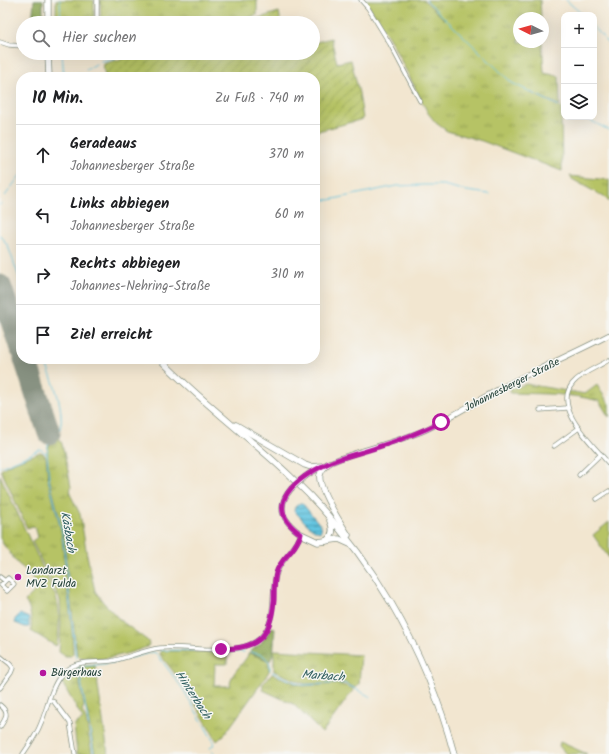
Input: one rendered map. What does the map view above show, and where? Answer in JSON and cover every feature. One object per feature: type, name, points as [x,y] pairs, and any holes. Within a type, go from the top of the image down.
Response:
[{"type":"main road","points":[[49,0],[49,16]]},
{"type":"main road","points":[[49,60],[49,72]]},
{"type":"main road","points":[[165,364],[184,383],[291,477],[325,512],[359,554]]},
{"type":"main road","points":[[218,413],[305,465],[310,467],[322,466]]},
{"type":"main road","points":[[329,463],[320,473],[320,482],[330,505],[359,554],[391,602],[417,652],[438,702],[454,754]]},
{"type":"main road","points":[[324,542],[330,538],[333,530],[325,512]]},
{"type":"main road","points":[[301,534],[313,540],[324,542],[339,539],[351,544]]},
{"type":"street","points":[[97,0],[98,16]]},
{"type":"street","points":[[361,0],[368,8],[390,44],[420,101]]},
{"type":"street","points":[[0,42],[16,46]]},
{"type":"street","name":"Johannesberger Straße","points":[[301,534],[287,521],[283,511],[284,500],[291,489],[306,476],[329,463],[424,430],[524,376],[609,336]]},
{"type":"street","points":[[609,366],[608,361],[573,383],[567,392],[566,403],[567,408],[579,428],[609,464]]},
{"type":"street","points":[[540,410],[567,408]]},
{"type":"street","points":[[554,446],[579,428]]},
{"type":"street","points":[[579,474],[601,454]]},
{"type":"street","points":[[597,499],[609,491]]},
{"type":"street","points":[[23,754],[35,736],[56,682],[70,667],[80,663],[112,661],[162,648],[233,649],[247,646],[256,641],[266,632],[272,617],[277,570],[301,534]]},
{"type":"street","points":[[0,577],[5,581]]},
{"type":"street","points":[[0,656],[12,667],[11,673],[0,688]]},
{"type":"street","points":[[50,700],[54,702],[70,723],[75,754]]},
{"type":"street","points":[[0,705],[5,709],[7,714],[6,719],[0,726]]},
{"type":"green space","points":[[34,0],[43,0],[43,16],[33,16]]},
{"type":"green space","points":[[56,0],[94,0],[94,16],[56,16]]},
{"type":"green space","points":[[100,0],[257,0],[257,15],[254,16],[101,16]]},
{"type":"green space","points":[[365,0],[424,0],[445,20],[426,0],[540,0],[541,12],[513,12],[513,48],[542,48],[544,73],[559,76],[560,105],[529,92],[561,107],[562,171],[482,141],[447,131],[436,123],[428,113],[392,43]]},
{"type":"green space","points":[[279,12],[280,16],[266,16]]},
{"type":"green space","points":[[331,38],[337,63],[351,60],[359,93],[363,119],[320,131],[320,72],[104,72],[103,64],[117,60],[320,60],[320,41]]},
{"type":"green space","points":[[570,176],[609,180],[609,202],[604,197],[572,179]]},
{"type":"green space","points":[[526,384],[585,394],[597,385],[609,404],[609,417],[599,401],[588,398],[566,395],[510,393],[511,389]]},
{"type":"green space","points":[[58,436],[62,444],[68,471],[71,487],[70,494],[80,514],[95,591],[120,620],[148,641],[149,645],[147,647],[122,655],[102,659],[77,656],[63,531],[49,477],[47,451],[50,443]]},
{"type":"green space","points":[[40,452],[46,457],[48,480],[61,531],[72,632],[73,654],[71,656],[65,656],[59,652],[61,623],[60,600],[32,541],[38,537],[36,530],[34,526],[27,528],[1,470],[8,465]]},
{"type":"green space","points":[[0,475],[56,597],[59,609],[59,621],[56,646],[31,631],[31,615],[25,601],[37,589],[30,573],[18,564],[0,538]]},
{"type":"green space","points":[[609,522],[609,558],[593,535]]},
{"type":"green space","points":[[272,627],[275,628],[273,654],[270,661],[251,653],[251,651],[261,643]]},
{"type":"green space","points":[[274,650],[361,655],[359,685],[356,688],[344,683],[305,684],[274,671]]},
{"type":"green space","points":[[161,651],[227,653],[227,664],[215,664],[214,686],[230,686],[234,673],[249,653],[267,660],[269,664],[269,671],[225,734],[217,741],[184,685],[161,656]]},
{"type":"green space","points":[[95,666],[108,754],[95,754],[80,677],[79,667]]},
{"type":"green space","points":[[74,668],[77,669],[84,706],[82,711],[86,719],[92,754],[77,754],[74,725],[83,719],[61,681],[66,674]]},
{"type":"green space","points":[[272,674],[302,686],[340,684],[354,689],[322,733],[293,704],[263,690],[263,684]]},
{"type":"green space","points":[[560,742],[587,754],[566,754],[559,746]]},
{"type":"water","points":[[302,503],[322,527],[320,532],[309,526],[294,511],[295,507]]},
{"type":"water","points":[[20,614],[29,618],[29,627],[15,623],[15,619]]},
{"type":"waterway","name":"Käsbach","points":[[60,0],[61,16]]},
{"type":"waterway","points":[[426,0],[512,83],[559,106]]},
{"type":"waterway","points":[[566,0],[580,12]]},
{"type":"waterway","points":[[597,30],[609,44]]},
{"type":"waterway","name":"Käsbach","points":[[63,60],[64,72]]},
{"type":"waterway","points":[[101,61],[106,60]]},
{"type":"waterway","points":[[86,70],[96,64]]},
{"type":"waterway","points":[[589,120],[609,130]]},
{"type":"waterway","name":"Käsbach","points":[[5,196],[16,181]]},
{"type":"waterway","points":[[320,199],[329,200],[396,186],[424,185],[443,185],[467,191],[489,194]]},
{"type":"waterway","name":"Käsbach","points":[[0,235],[8,246],[16,269]]},
{"type":"waterway","name":"Käsbach","points":[[46,364],[58,395],[60,405],[61,424],[59,432]]},
{"type":"waterway","name":"Käsbach","points":[[57,436],[48,445],[47,454],[49,481],[62,531],[76,659]]},
{"type":"waterway","points":[[0,467],[40,449],[47,454]]},
{"type":"waterway","name":"Marbach","points":[[159,650],[194,650]]},
{"type":"waterway","name":"Marbach","points":[[217,651],[244,652]]},
{"type":"waterway","name":"Hinterbach","points":[[78,667],[111,663],[153,652],[156,653],[183,689],[214,742],[213,746],[210,748]]},
{"type":"waterway","name":"Marbach","points":[[250,652],[263,655],[270,663],[270,670]]},
{"type":"waterway","name":"Käsbach","points":[[78,666],[94,754]]},
{"type":"waterway","name":"Marbach","points":[[272,672],[302,685],[344,683],[371,697]]},
{"type":"waterway","name":"Hinterbach","points":[[211,750],[214,754]]},
{"type":"runway","points":[[0,286],[16,333]]},
{"type":"runway","points":[[27,364],[49,433]]},
{"type":"place","name":"Landarzt MVZ Fulda","points":[[18,577]]},
{"type":"place","name":"Bürgerhaus","points":[[43,673]]},
{"type":"route","points":[[221,649],[238,648],[250,645],[266,632],[272,617],[276,574],[280,565],[292,550],[301,534],[287,521],[282,507],[287,494],[291,489],[310,473],[329,463],[378,447],[441,422]]}]
